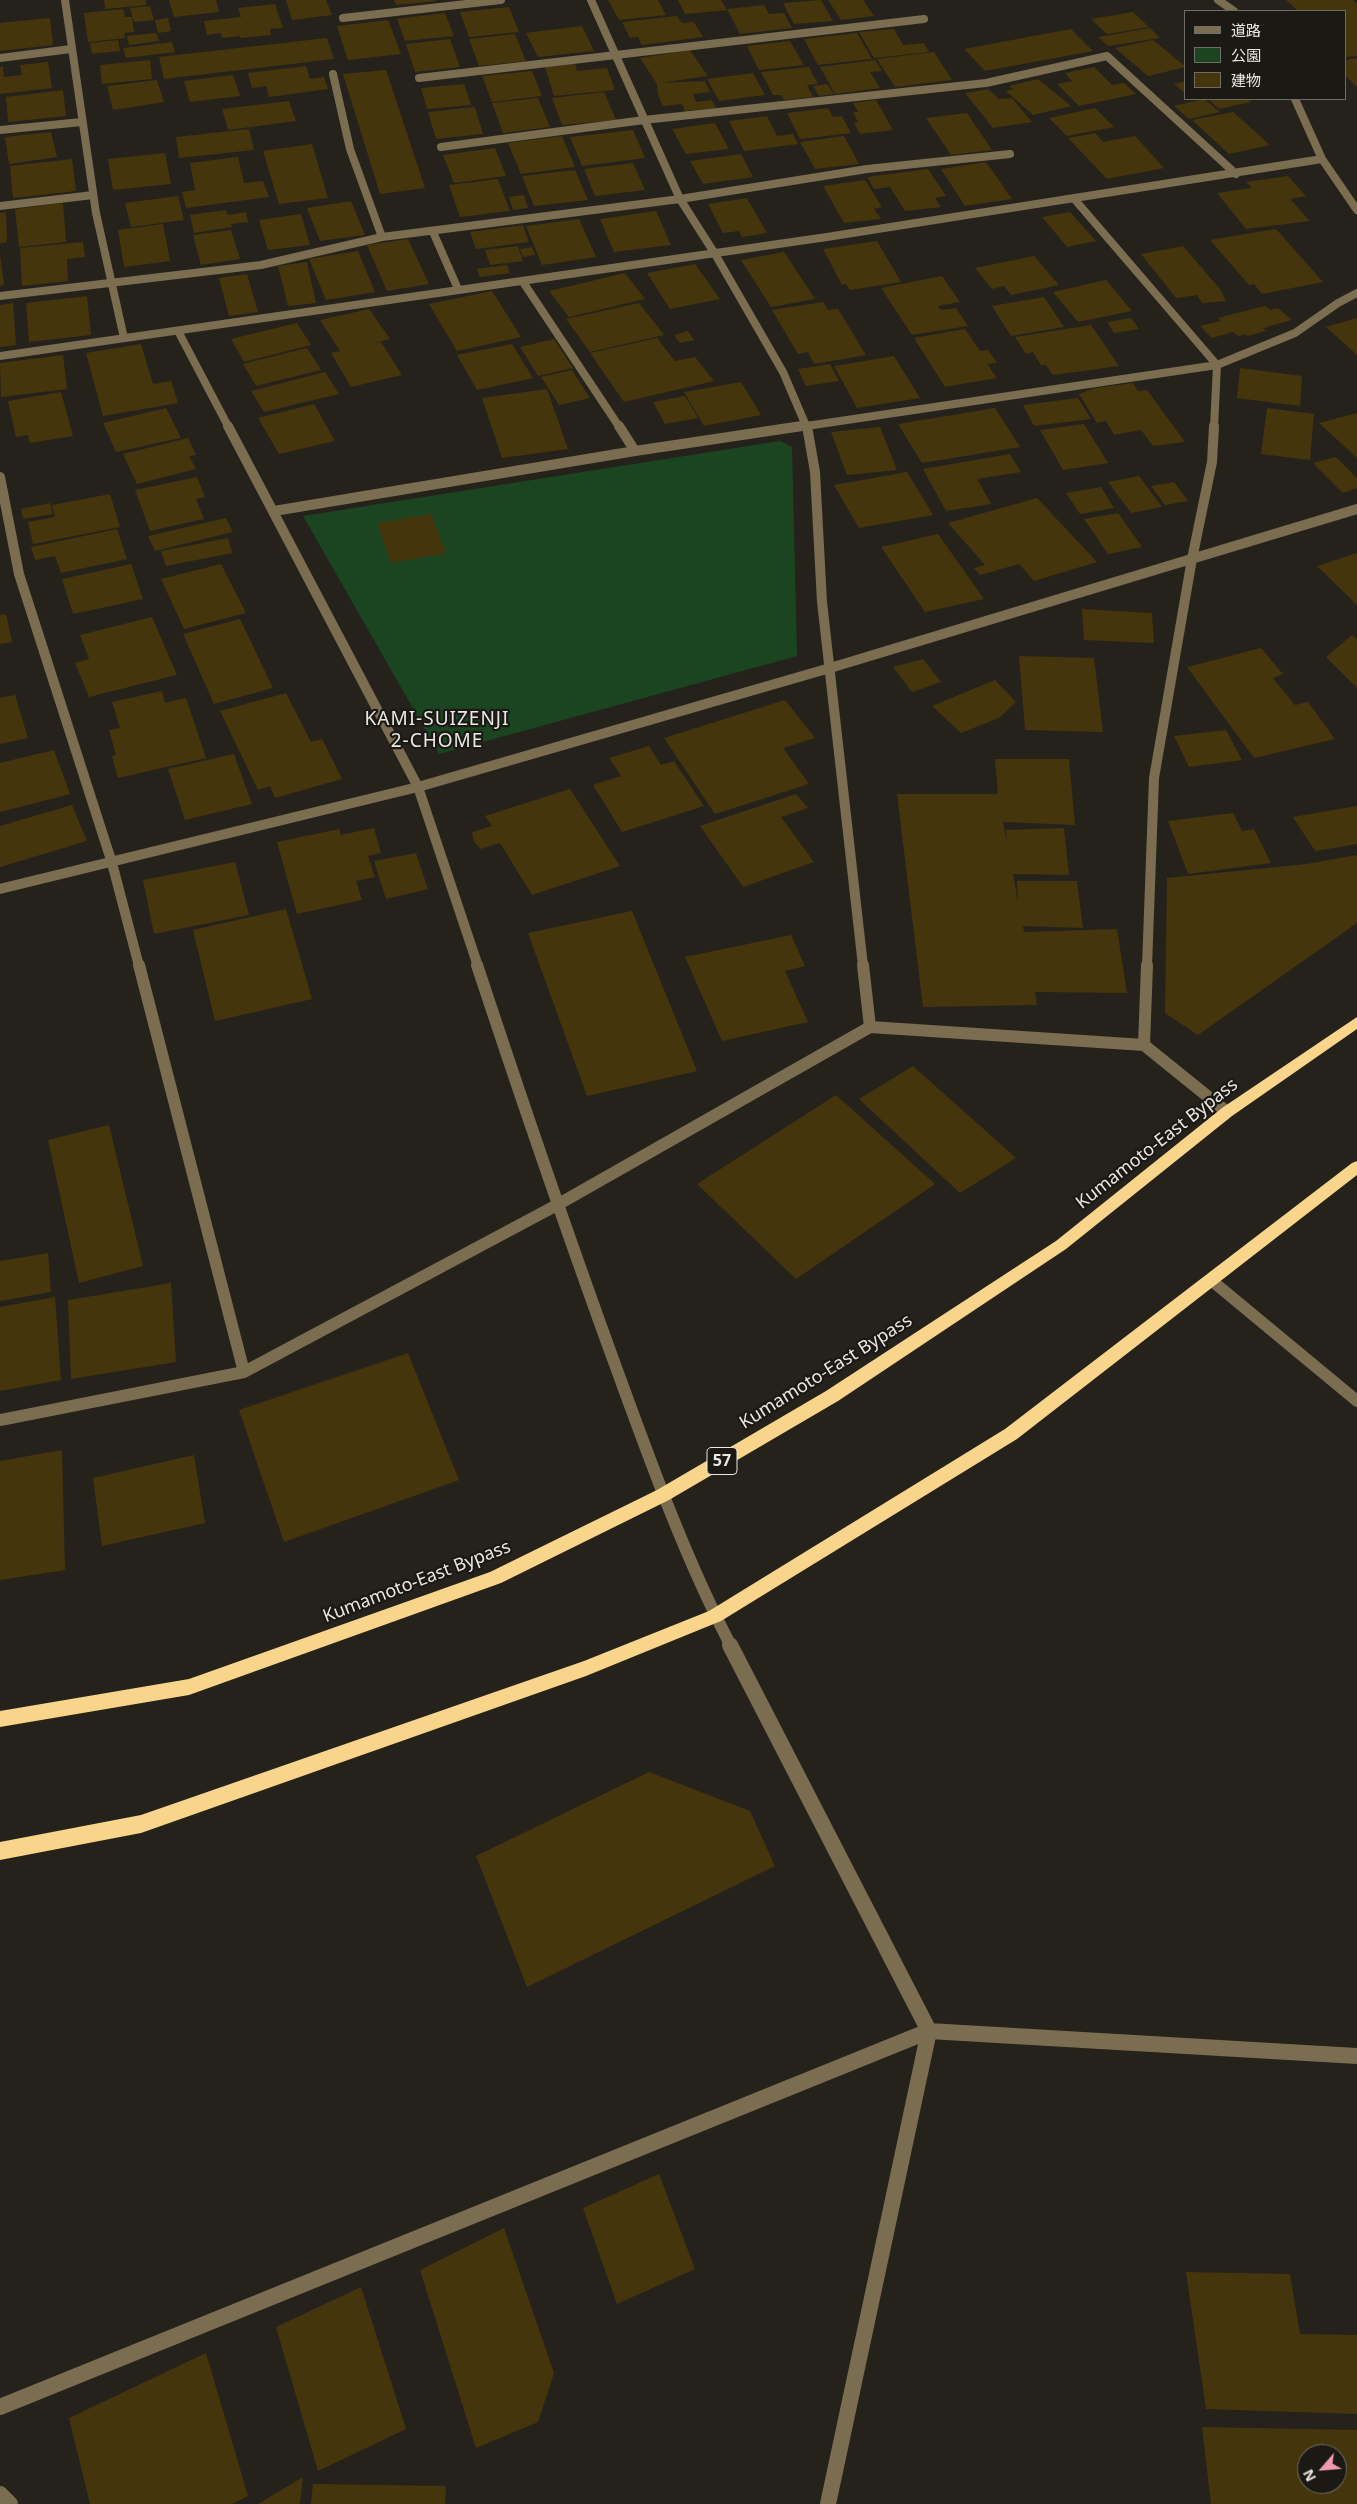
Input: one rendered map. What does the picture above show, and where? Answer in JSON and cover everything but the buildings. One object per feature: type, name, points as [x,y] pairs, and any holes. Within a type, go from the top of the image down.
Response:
[{"type":"highway","name":"Kumamoto-East Bypass","points":[[0,1719],[189,1687],[496,1578],[663,1495],[832,1396],[1061,1245],[1227,1112],[1357,1022]]},
{"type":"highway","points":[[0,1851],[141,1824],[586,1668],[715,1616],[1011,1434],[1357,1167]]},
{"type":"street","points":[[65,0],[93,195],[109,282],[124,338]]},
{"type":"street","points":[[343,18],[500,0]]},
{"type":"street","points":[[591,0],[680,199],[715,254],[783,372],[807,427],[815,472],[822,602],[870,1027]]},
{"type":"street","points":[[1218,0],[1233,10]]},
{"type":"street","points":[[419,78],[924,19]]},
{"type":"street","points":[[0,58],[72,49]]},
{"type":"street","points":[[441,147],[644,120],[986,83],[1107,56],[1236,174]]},
{"type":"street","points":[[333,74],[350,149],[382,237]]},
{"type":"street","points":[[1295,100],[1322,159],[1357,210]]},
{"type":"street","points":[[0,130],[82,122]]},
{"type":"street","points":[[0,296],[261,265],[382,237],[680,199],[867,169],[1010,154]]},
{"type":"street","points":[[0,356],[1076,201],[1322,159]]},
{"type":"street","points":[[0,206],[93,195]]},
{"type":"street","points":[[1076,201],[1217,365],[1212,462],[1192,559],[1154,778],[1144,1045]]},
{"type":"street","points":[[433,232],[458,289]]},
{"type":"street","points":[[523,282],[635,450]]},
{"type":"street","points":[[274,511],[635,450],[807,427],[1217,365],[1295,334],[1338,303],[1357,293]]},
{"type":"street","points":[[178,331],[418,787],[557,1206],[663,1495],[715,1616],[929,2031],[828,2504]]},
{"type":"street","points":[[0,477],[19,574],[112,863],[244,1372]]},
{"type":"street","points":[[0,889],[418,787],[830,668],[1357,509]]},
{"type":"street","points":[[0,1420],[244,1372],[557,1206],[870,1027],[1144,1045],[1227,1112]]},
{"type":"street","points":[[1211,1280],[1357,1400]]},
{"type":"street","points":[[0,2407],[929,2031],[1357,2056]]},
{"type":"street","points":[[0,2494],[10,2504]]},
{"type":"green space","points":[[780,441],[792,447],[797,656],[439,754],[303,516]]},
{"type":"district","name":"KAMI-SUIZENJI 2-CHOME","points":[[437,731]]}]
